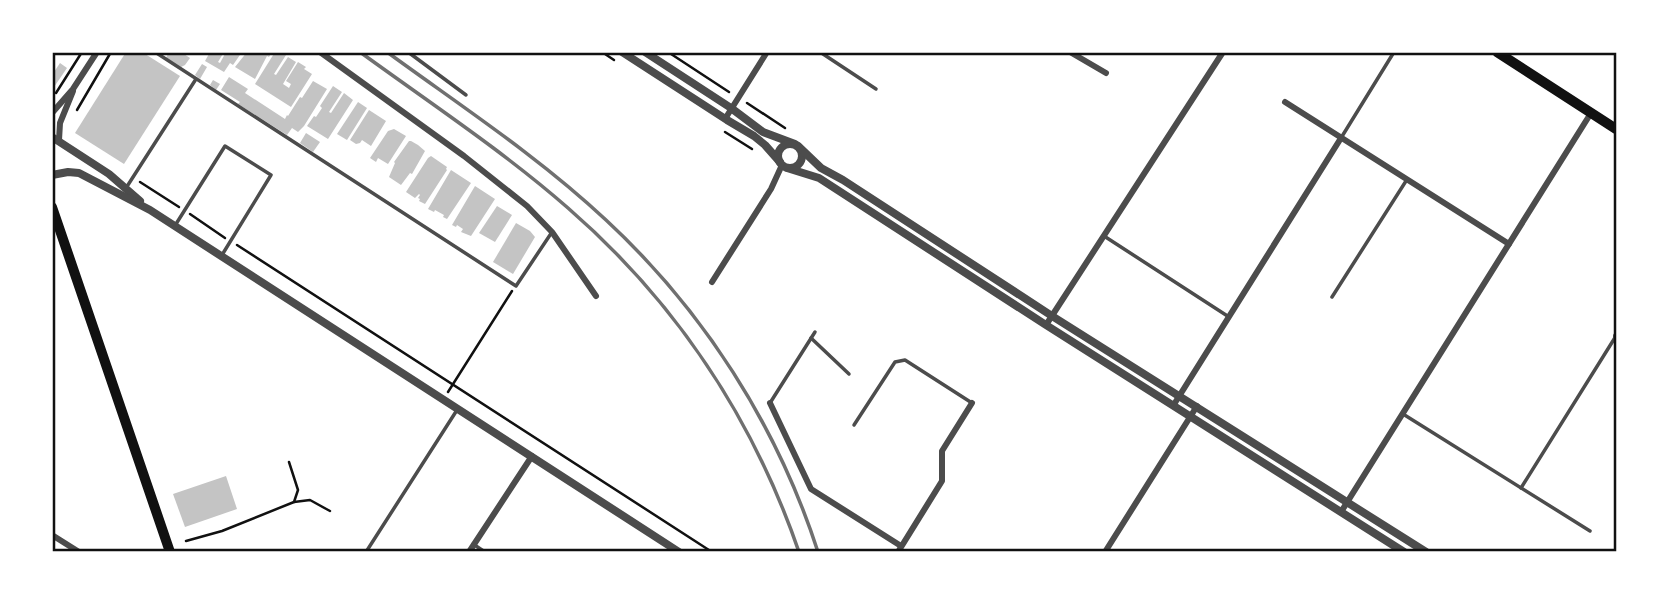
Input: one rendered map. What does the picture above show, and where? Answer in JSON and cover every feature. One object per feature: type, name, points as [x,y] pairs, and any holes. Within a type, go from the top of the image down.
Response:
[{"type":"main road","points":[[1497,52],[1616,129]]},
{"type":"main road","points":[[52,207],[170,551]]},
{"type":"street","points":[[320,52],[464,156],[527,206],[552,232],[596,296]]},
{"type":"street","points":[[622,52],[754,136],[783,165],[819,178],[1404,551]]},
{"type":"street","points":[[645,52],[763,132],[796,145],[821,168],[1426,551]]},
{"type":"street","points":[[724,119],[766,52]]},
{"type":"street","points":[[1070,52],[1105,73]]},
{"type":"street","points":[[1046,325],[1223,52]]},
{"type":"street","points":[[96,53],[74,89],[56,139],[109,174],[150,210]]},
{"type":"street","points":[[52,113],[74,89]]},
{"type":"street","points":[[1285,103],[1509,244]]},
{"type":"street","points":[[1341,512],[1591,113]]},
{"type":"street","points":[[1174,405],[1341,138]]},
{"type":"street","points":[[712,282],[771,189],[783,165],[778,153],[788,144],[796,145],[803,155],[801,162],[794,167],[783,165]]},
{"type":"street","points":[[52,175],[79,173],[150,210],[680,551]]},
{"type":"street","points":[[887,222],[893,212]]},
{"type":"street","points":[[770,402],[811,489],[899,549],[942,481],[942,451],[972,403]]},
{"type":"street","points":[[1105,551],[1197,406]]},
{"type":"street","points":[[469,551],[532,456]]},
{"type":"street","points":[[52,536],[79,551]]},
{"type":"lane","points":[[155,52],[516,286],[552,232]]},
{"type":"lane","points":[[408,52],[466,95]]},
{"type":"lane","points":[[820,52],[876,89]]},
{"type":"lane","points":[[1341,138],[1394,52]]},
{"type":"lane","points":[[126,188],[196,79]]},
{"type":"lane","points":[[175,226],[225,146],[271,175],[222,256]]},
{"type":"lane","points":[[1332,297],[1407,180]]},
{"type":"lane","points":[[1104,236],[1229,317]]},
{"type":"lane","points":[[770,402],[815,332]]},
{"type":"lane","points":[[1521,488],[1616,336]]},
{"type":"lane","points":[[811,338],[849,374]]},
{"type":"lane","points":[[854,425],[895,362],[905,360],[972,403]]},
{"type":"lane","points":[[366,551],[458,408]]},
{"type":"lane","points":[[1403,414],[1590,531]]},
{"type":"lane","points":[[474,544],[485,551]]},
{"type":"path","points":[[52,98],[82,52]]},
{"type":"path","points":[[77,109],[111,52]]},
{"type":"path","points":[[668,52],[785,128]]},
{"type":"path","points":[[133,177],[712,551]]},
{"type":"path","points":[[444,399],[516,286]]},
{"type":"path","points":[[289,462],[298,490],[293,502]]},
{"type":"path","points":[[186,541],[222,531],[293,502],[310,500],[330,511]]},
{"type":"building","points":[[126,52],[142,52],[180,76],[124,164],[75,133]]},
{"type":"building","points":[[169,52],[181,52],[190,58],[181,67],[166,58]]},
{"type":"building","points":[[210,52],[224,52],[218,62],[220,63],[226,52],[242,52],[224,72],[205,61]]},
{"type":"building","points":[[247,52],[272,52],[255,79],[235,67]]},
{"type":"building","points":[[275,52],[286,55],[274,74],[276,75],[288,57],[296,62],[283,84],[289,88],[291,84],[286,81],[298,62],[312,74],[291,107],[255,84]]},
{"type":"building","points":[[60,63],[67,68],[52,90],[52,75]]},
{"type":"building","points":[[202,64],[207,67],[200,79],[195,75]]},
{"type":"building","points":[[229,77],[248,89],[245,93],[285,119],[313,81],[327,89],[304,126],[298,132],[292,128],[287,135],[221,90]]},
{"type":"building","points":[[213,80],[220,84],[216,90],[210,85]]},
{"type":"building","points":[[333,86],[342,92],[329,112],[331,113],[344,93],[353,100],[328,139],[307,126],[322,108],[320,106]]},
{"type":"building","points":[[358,102],[367,108],[347,140],[337,134]]},
{"type":"building","points":[[369,110],[386,121],[371,146],[362,140],[356,144],[350,140]]},
{"type":"building","points":[[394,129],[406,136],[388,164],[378,158],[376,162],[370,158],[388,131]]},
{"type":"building","points":[[306,133],[320,142],[313,152],[300,143]]},
{"type":"building","points":[[409,141],[425,151],[412,174],[410,173],[401,185],[389,177],[394,162]]},
{"type":"building","points":[[431,156],[447,167],[447,170],[425,204],[419,201],[419,194],[415,198],[406,192]]},
{"type":"building","points":[[451,170],[471,183],[447,219],[435,210],[434,212],[428,209]]},
{"type":"building","points":[[475,186],[495,199],[471,236],[461,232],[463,229],[457,225],[452,225]]},
{"type":"building","points":[[497,206],[512,215],[495,242],[479,233]]},
{"type":"building","points":[[516,223],[535,237],[513,274],[493,262]]},
{"type":"building","points":[[226,476],[237,509],[185,527],[173,494]]},
{"type":"railway","points":[[360,52],[543,187],[607,244],[643,282],[676,322],[734,409],[759,455],[799,552]]},
{"type":"railway","points":[[387,52],[554,175],[606,220],[674,292],[705,331],[758,415],[781,459],[818,552]]}]
